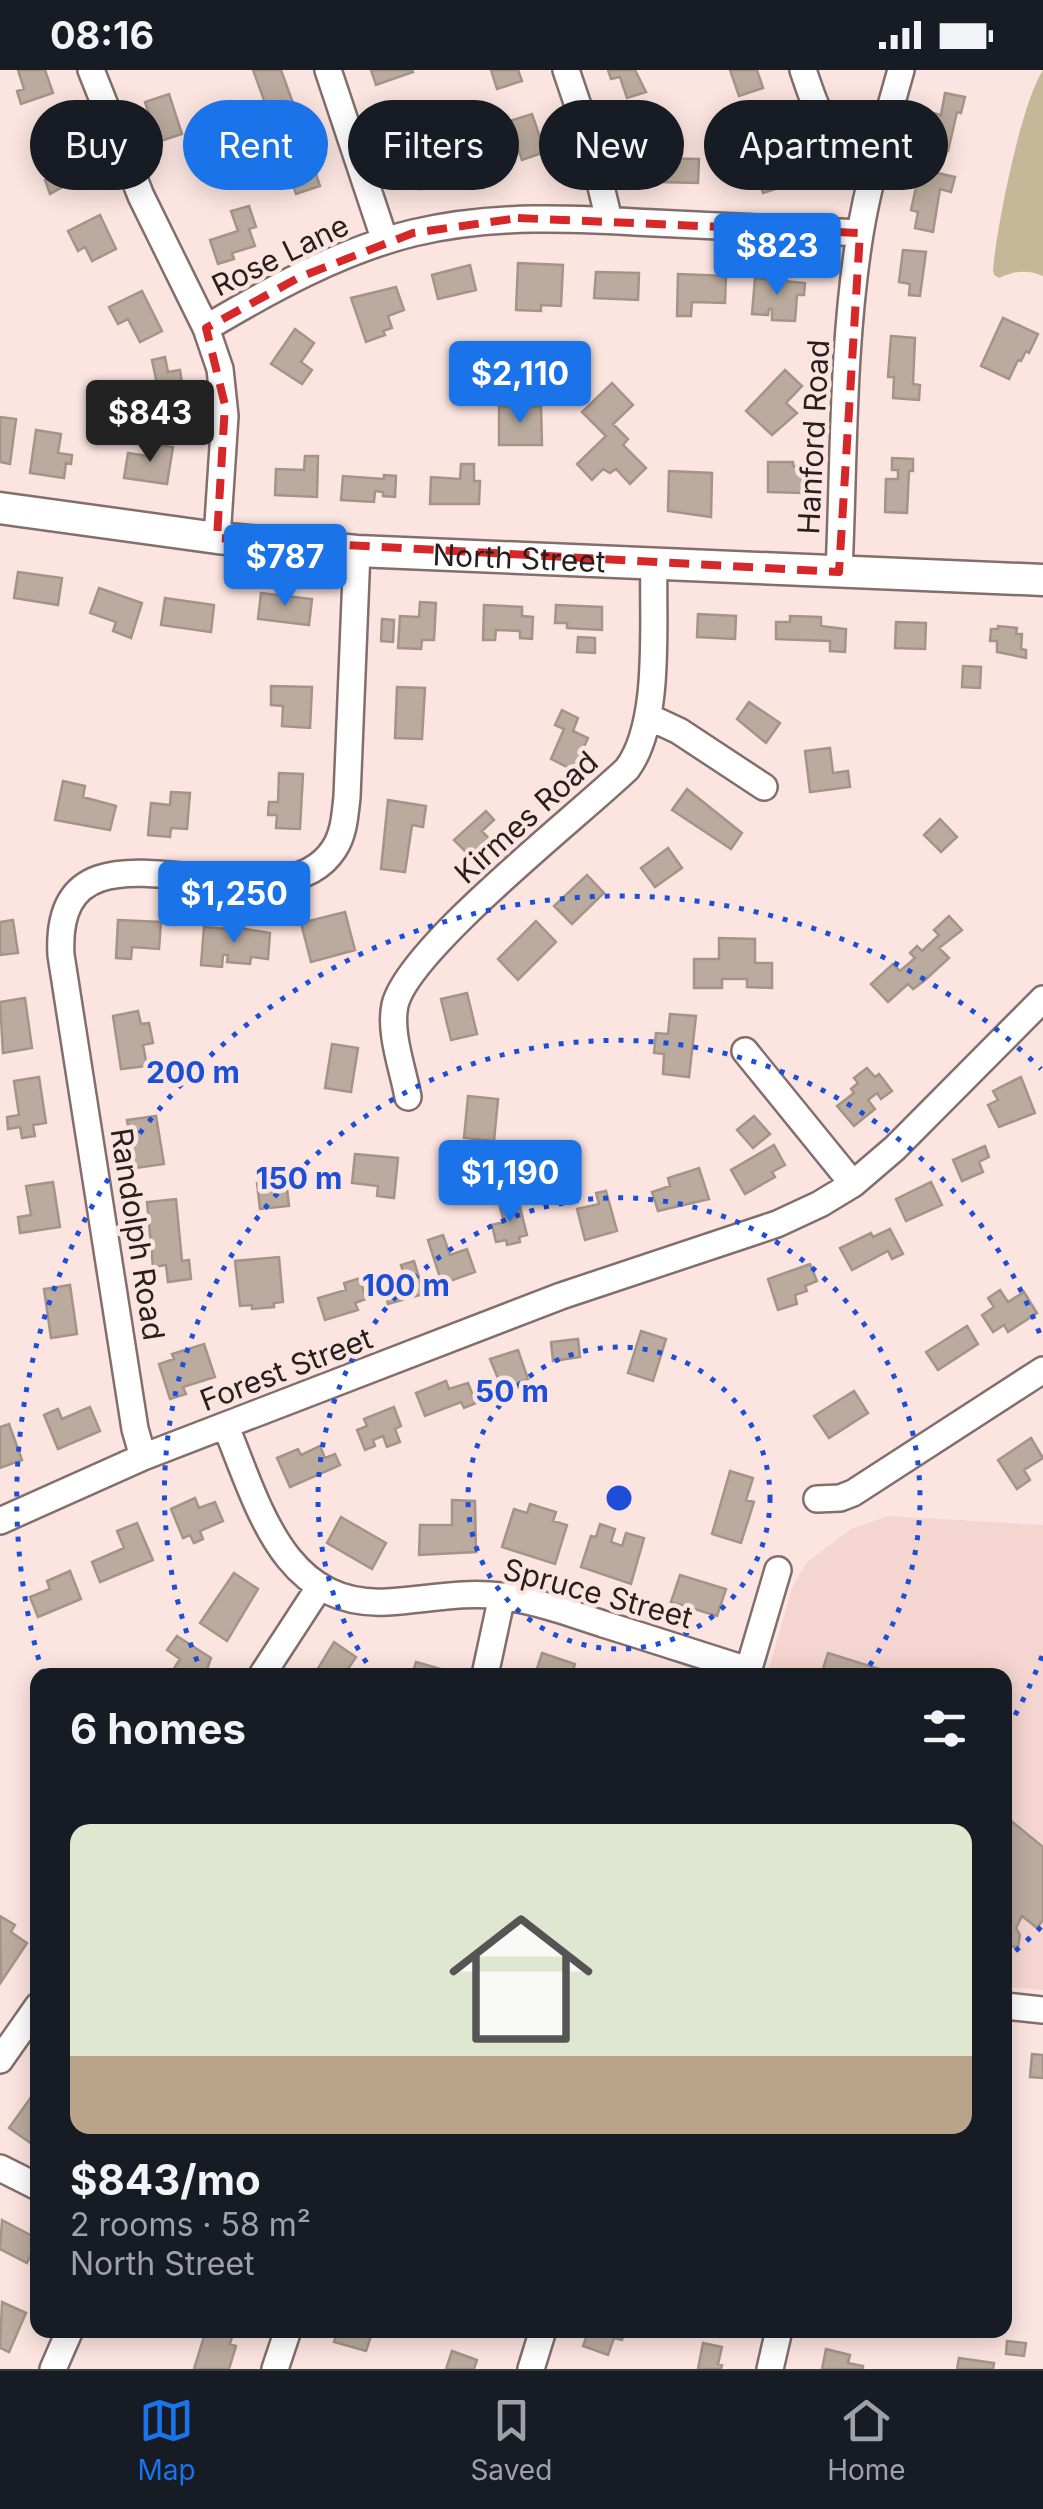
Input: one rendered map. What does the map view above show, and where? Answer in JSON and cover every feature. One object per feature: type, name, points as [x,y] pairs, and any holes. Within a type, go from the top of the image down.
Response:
[{"type":"street","points":[[91,70],[141,196],[206,328],[220,369],[225,406],[216,538]]},
{"type":"street","points":[[328,70],[385,241]]},
{"type":"street","points":[[566,70],[590,140],[609,220]]},
{"type":"street","points":[[803,70],[813,100]]},
{"type":"street","name":"Hanford Road","points":[[892,100],[900,70]]},
{"type":"street","name":"Hanford Road","points":[[839,572],[846,410],[860,233],[870,190]]},
{"type":"street","name":"Rose Lane","points":[[206,328],[300,276],[385,241],[492,220],[609,220],[860,233]]},
{"type":"street","name":"North Street","points":[[0,508],[216,538],[357,551],[1043,580]]},
{"type":"street","name":"Randolph Road","points":[[143,1457],[135,1429],[61,955],[60,924],[68,903],[86,884],[108,875],[277,882],[304,875],[332,853],[342,831],[347,797],[357,551]]},
{"type":"street","name":"Kirmes Road","points":[[408,1096],[394,1021],[403,985],[474,906],[627,769],[642,746],[649,717],[654,562]]},
{"type":"street","points":[[649,717],[678,731],[764,788]]},
{"type":"street","name":"Forest Street","points":[[0,1521],[143,1457],[561,1296],[777,1224],[853,1184],[895,1148],[1043,999]]},
{"type":"street","points":[[745,1050],[853,1184]]},
{"type":"street","points":[[817,1499],[840,1498],[862,1487],[1043,1370]]},
{"type":"street","name":"Spruce Street","points":[[226,1427],[280,1550],[291,1564],[320,1586],[344,1597],[376,1602],[451,1594],[502,1596],[572,1614],[736,1668]]},
{"type":"street","points":[[749,1668],[778,1570]]},
{"type":"street","points":[[267,1668],[320,1586]]},
{"type":"street","points":[[487,1668],[502,1596]]},
{"type":"street","points":[[1012,2007],[1043,2010]]},
{"type":"street","points":[[0,2060],[30,2017]]},
{"type":"street","points":[[0,2168],[30,2183]]},
{"type":"street","points":[[53,2369],[67,2338]]},
{"type":"street","points":[[276,2369],[286,2338]]},
{"type":"street","points":[[531,2369],[541,2338]]},
{"type":"street","points":[[770,2369],[776,2338]]},
{"type":"highlighted area","points":[[518,218],[860,233],[839,572],[217,538],[225,405],[206,328],[300,277],[413,233]]},
{"type":"shaded area","points":[[1043,70],[1043,276],[1021,272],[999,278],[993,270],[1005,196],[1026,109]]},
{"type":"shaded area","points":[[888,1516],[1043,1525],[1043,1990],[1012,1988],[1012,1668],[769,1668],[792,1588],[807,1562],[851,1529]]},
{"type":"building","points":[[18,70],[45,70],[53,93],[21,104],[17,91],[24,89]]},
{"type":"building","points":[[253,70],[281,70],[292,100],[264,100]]},
{"type":"building","points":[[371,70],[412,70],[413,72],[376,85]]},
{"type":"building","points":[[491,70],[518,70],[522,81],[497,89]]},
{"type":"building","points":[[608,70],[635,70],[646,92],[627,98],[620,77],[611,79]]},
{"type":"building","points":[[730,70],[757,70],[763,88],[739,96]]},
{"type":"building","points":[[945,93],[965,97],[961,113],[957,112],[948,151],[948,100],[944,100]]},
{"type":"building","points":[[169,94],[182,134],[163,140],[163,100],[151,100]]},
{"type":"building","points":[[532,114],[539,134],[539,154],[522,160],[519,151],[519,118]]},
{"type":"building","points":[[684,159],[699,159],[698,183],[684,183]]},
{"type":"building","points":[[948,175],[955,177],[951,192],[944,190],[948,190]]},
{"type":"building","points":[[915,190],[940,190],[933,232],[915,228],[918,212],[911,210]]},
{"type":"building","points":[[249,206],[256,227],[249,229],[255,246],[232,253],[234,259],[218,264],[210,240],[238,231],[231,211]]},
{"type":"building","points":[[100,215],[116,249],[92,261],[85,247],[78,251],[68,231]]},
{"type":"building","points":[[903,250],[926,252],[920,296],[909,295],[910,284],[899,282]]},
{"type":"building","points":[[518,263],[563,265],[561,306],[541,305],[541,311],[516,310]]},
{"type":"building","points":[[470,265],[476,290],[438,299],[432,275]]},
{"type":"building","points":[[596,272],[639,273],[638,300],[594,298]]},
{"type":"building","points":[[678,274],[726,276],[725,303],[692,302],[691,316],[677,316]]},
{"type":"building","points":[[755,278],[805,283],[804,295],[797,295],[795,321],[772,320],[772,309],[768,315],[752,314]]},
{"type":"building","points":[[396,287],[404,310],[388,316],[392,328],[383,331],[385,335],[366,342],[351,298]]},
{"type":"building","points":[[142,291],[162,331],[140,342],[128,319],[118,324],[109,307]]},
{"type":"building","points":[[1003,318],[1038,334],[1009,379],[981,366]]},
{"type":"building","points":[[295,329],[314,343],[301,362],[312,370],[302,384],[271,364]]},
{"type":"building","points":[[891,336],[915,338],[913,384],[920,385],[919,400],[893,398],[894,377],[888,377]]},
{"type":"building","points":[[165,357],[168,372],[180,370],[185,404],[162,408],[152,360]]},
{"type":"building","points":[[785,370],[802,386],[786,403],[797,413],[772,435],[746,411]]},
{"type":"building","points":[[612,383],[633,405],[613,424],[628,439],[623,445],[646,468],[630,484],[616,469],[610,473],[603,469],[592,480],[577,464],[606,436],[582,412]]},
{"type":"building","points":[[499,406],[541,406],[542,445],[499,445]]},
{"type":"building","points":[[0,417],[16,419],[10,464],[0,462]]},
{"type":"building","points":[[36,430],[61,434],[58,453],[72,455],[71,464],[66,463],[64,478],[30,473]]},
{"type":"building","points":[[150,444],[173,447],[167,484],[124,478],[128,453],[148,456]]},
{"type":"building","points":[[305,456],[318,456],[317,497],[275,495],[276,469],[304,470]]},
{"type":"building","points":[[892,458],[913,459],[907,513],[885,512],[886,479],[898,479],[898,470],[892,470]]},
{"type":"building","points":[[768,462],[803,466],[803,493],[768,492]]},
{"type":"building","points":[[461,464],[474,464],[474,481],[480,481],[479,504],[430,504],[431,477],[460,479]]},
{"type":"building","points":[[669,471],[712,473],[711,517],[668,511]]},
{"type":"building","points":[[384,475],[396,476],[395,497],[375,491],[374,502],[341,500],[343,476],[384,479]]},
{"type":"building","points":[[18,572],[62,578],[58,605],[14,598]]},
{"type":"building","points":[[99,588],[142,603],[131,638],[113,631],[116,622],[90,613]]},
{"type":"building","points":[[261,593],[312,599],[309,625],[258,619]]},
{"type":"building","points":[[165,598],[214,605],[211,632],[161,625]]},
{"type":"building","points":[[420,602],[436,603],[434,640],[422,640],[421,649],[398,648],[400,616],[419,617]]},
{"type":"building","points":[[484,605],[522,607],[522,616],[533,617],[532,639],[520,638],[520,631],[496,630],[495,640],[483,640]]},
{"type":"building","points":[[556,605],[602,607],[602,630],[567,628],[567,623],[555,623]]},
{"type":"building","points":[[698,614],[736,616],[735,639],[697,637]]},
{"type":"building","points":[[790,616],[821,617],[821,626],[846,629],[845,652],[830,651],[830,641],[776,639],[776,622],[790,622]]},
{"type":"building","points":[[382,619],[394,620],[393,642],[381,641]]},
{"type":"building","points":[[896,622],[926,623],[925,649],[895,648]]},
{"type":"building","points":[[1017,628],[1016,634],[1022,634],[1021,649],[1026,650],[1026,658],[997,652],[997,641],[990,641],[991,629]]},
{"type":"building","points":[[578,637],[595,638],[595,653],[577,652]]},
{"type":"building","points":[[963,666],[981,667],[980,688],[962,687]]},
{"type":"building","points":[[271,686],[312,687],[310,728],[282,726],[283,706],[271,705]]},
{"type":"building","points":[[397,687],[425,688],[422,739],[395,738]]},
{"type":"building","points":[[749,702],[780,723],[766,743],[737,719]]},
{"type":"building","points":[[562,710],[578,718],[573,731],[588,738],[573,770],[551,759],[564,729],[555,725]]},
{"type":"building","points":[[830,748],[833,773],[848,771],[850,787],[810,792],[805,751]]},
{"type":"building","points":[[279,773],[303,774],[300,829],[276,828],[277,815],[268,815],[269,802],[278,802]]},
{"type":"building","points":[[63,781],[85,786],[83,797],[116,806],[110,830],[55,820]]},
{"type":"building","points":[[687,789],[742,833],[731,849],[672,810]]},
{"type":"building","points":[[171,792],[190,793],[187,829],[171,828],[170,837],[148,835],[151,803],[170,805]]},
{"type":"building","points":[[388,800],[426,806],[423,827],[412,825],[405,872],[381,869]]},
{"type":"building","points":[[486,811],[494,820],[482,831],[492,842],[473,859],[454,840]]},
{"type":"building","points":[[940,819],[957,837],[941,852],[924,835]]},
{"type":"building","points":[[668,848],[682,868],[655,887],[641,868]]},
{"type":"building","points":[[587,875],[604,893],[572,924],[554,906]]},
{"type":"building","points":[[345,912],[355,950],[311,962],[301,923]]},
{"type":"building","points":[[949,916],[962,930],[939,948],[949,958],[913,989],[908,984],[888,1002],[871,984],[893,964],[900,971],[915,958],[910,953],[917,946],[922,951],[939,935],[934,930]]},
{"type":"building","points":[[13,920],[18,953],[0,955],[0,922]]},
{"type":"building","points":[[118,920],[161,922],[159,949],[132,947],[131,959],[116,958]]},
{"type":"building","points":[[536,921],[556,942],[518,980],[498,959]]},
{"type":"building","points":[[228,926],[270,933],[268,959],[251,957],[250,964],[227,962],[228,955],[223,955],[222,967],[201,965],[204,927]]},
{"type":"building","points":[[719,938],[755,939],[755,963],[772,963],[772,988],[747,987],[747,979],[722,979],[722,988],[694,988],[694,959],[719,959]]},
{"type":"building","points":[[467,993],[477,1034],[451,1040],[441,999]]},
{"type":"building","points":[[25,998],[32,1048],[3,1053],[0,1002]]},
{"type":"building","points":[[138,1011],[141,1024],[149,1023],[153,1043],[143,1045],[147,1066],[121,1069],[113,1016]]},
{"type":"building","points":[[670,1014],[696,1016],[689,1077],[663,1074],[664,1054],[654,1053],[656,1033],[668,1034]]},
{"type":"building","points":[[332,1044],[358,1048],[351,1092],[325,1088]]},
{"type":"building","points":[[867,1068],[875,1077],[879,1074],[892,1091],[881,1099],[877,1093],[868,1100],[875,1109],[854,1126],[837,1106],[854,1093],[851,1089],[858,1083],[854,1078]]},
{"type":"building","points":[[39,1077],[46,1123],[33,1125],[35,1136],[22,1138],[20,1127],[8,1129],[7,1117],[19,1115],[14,1081]]},
{"type":"building","points":[[1021,1077],[1035,1113],[999,1127],[988,1105],[998,1100],[993,1091]]},
{"type":"building","points":[[468,1096],[498,1099],[494,1141],[464,1138]]},
{"type":"building","points":[[156,1116],[164,1164],[135,1168],[127,1120]]},
{"type":"building","points":[[754,1116],[770,1134],[753,1148],[737,1130]]},
{"type":"building","points":[[774,1145],[785,1165],[772,1172],[775,1177],[745,1194],[731,1170]]},
{"type":"building","points":[[985,1146],[989,1157],[979,1162],[983,1172],[962,1181],[953,1160]]},
{"type":"building","points":[[355,1154],[398,1158],[394,1198],[377,1196],[378,1186],[352,1183]]},
{"type":"building","points":[[699,1168],[709,1199],[658,1211],[652,1192],[670,1186],[668,1178]]},
{"type":"building","points":[[286,1180],[289,1206],[260,1209],[257,1183]]},
{"type":"building","points":[[53,1182],[60,1227],[20,1233],[18,1217],[31,1215],[26,1186]]},
{"type":"building","points":[[931,1182],[942,1205],[906,1221],[896,1199]]},
{"type":"building","points":[[606,1191],[617,1231],[585,1240],[577,1209],[599,1204],[596,1193]]},
{"type":"building","points":[[176,1199],[182,1261],[189,1260],[191,1279],[168,1282],[166,1265],[153,1267],[147,1202]]},
{"type":"building","points":[[519,1203],[527,1235],[519,1237],[520,1242],[507,1245],[506,1240],[496,1242],[492,1225],[504,1222],[500,1207]]},
{"type":"building","points":[[890,1229],[903,1254],[892,1259],[888,1251],[852,1270],[840,1248],[871,1233],[873,1237]]},
{"type":"building","points":[[443,1235],[450,1255],[467,1249],[475,1272],[442,1284],[428,1240]]},
{"type":"building","points":[[279,1257],[283,1302],[274,1303],[274,1307],[240,1306],[235,1261]]},
{"type":"building","points":[[414,1261],[424,1294],[388,1304],[382,1280],[404,1274],[401,1265]]},
{"type":"building","points":[[810,1264],[817,1281],[805,1286],[807,1291],[795,1295],[797,1304],[778,1310],[768,1279]]},
{"type":"building","points":[[360,1278],[366,1299],[355,1303],[358,1310],[325,1320],[318,1298],[346,1290],[344,1283]]},
{"type":"building","points":[[70,1285],[77,1334],[51,1338],[44,1289]]},
{"type":"building","points":[[1000,1290],[1008,1302],[1024,1292],[1037,1313],[1008,1332],[1004,1325],[993,1332],[982,1315],[994,1307],[988,1298]]},
{"type":"building","points":[[967,1326],[978,1344],[938,1370],[926,1352]]},
{"type":"building","points":[[641,1331],[666,1339],[653,1381],[628,1373]]},
{"type":"building","points":[[578,1339],[580,1357],[553,1361],[551,1342]]},
{"type":"building","points":[[204,1344],[215,1377],[183,1387],[186,1394],[170,1399],[159,1364],[174,1359],[172,1354]]},
{"type":"building","points":[[518,1350],[528,1379],[504,1393],[490,1359]]},
{"type":"building","points":[[446,1381],[449,1389],[468,1383],[476,1403],[464,1408],[461,1402],[425,1416],[416,1393]]},
{"type":"building","points":[[854,1391],[868,1413],[829,1438],[814,1416]]},
{"type":"building","points":[[90,1407],[100,1431],[58,1449],[44,1415],[58,1409],[62,1419]]},
{"type":"building","points":[[394,1407],[401,1426],[395,1429],[400,1442],[387,1447],[383,1436],[365,1450],[357,1430],[367,1426],[364,1419]]},
{"type":"building","points":[[9,1424],[22,1460],[0,1468],[0,1427]]},
{"type":"building","points":[[1031,1438],[1043,1458],[1024,1470],[1030,1480],[1017,1489],[998,1460]]},
{"type":"building","points":[[320,1446],[325,1458],[335,1454],[340,1465],[290,1487],[277,1458],[298,1449],[301,1455]]},
{"type":"building","points":[[730,1471],[753,1478],[746,1500],[754,1502],[741,1543],[712,1534]]},
{"type":"building","points":[[195,1498],[199,1508],[215,1502],[223,1521],[200,1531],[203,1539],[194,1543],[190,1535],[183,1538],[171,1509]]},
{"type":"building","points":[[452,1500],[475,1501],[476,1552],[419,1555],[420,1525],[452,1525]]},
{"type":"building","points":[[530,1504],[556,1512],[553,1521],[567,1525],[555,1564],[502,1547],[514,1509],[527,1513]]},
{"type":"building","points":[[341,1517],[386,1543],[372,1569],[327,1543]]},
{"type":"building","points":[[137,1523],[153,1560],[100,1582],[92,1562],[124,1548],[117,1531]]},
{"type":"building","points":[[600,1524],[615,1529],[611,1542],[622,1546],[626,1533],[644,1538],[631,1584],[581,1567],[591,1536],[596,1537]]},
{"type":"building","points":[[70,1571],[81,1599],[38,1617],[30,1597],[50,1589],[47,1581]]},
{"type":"building","points":[[234,1573],[258,1589],[227,1641],[200,1623]]},
{"type":"building","points":[[680,1575],[726,1589],[717,1616],[671,1602]]},
{"type":"building","points":[[177,1636],[211,1658],[207,1668],[174,1668],[180,1659],[167,1650]]},
{"type":"building","points":[[334,1642],[356,1657],[349,1668],[318,1668]]},
{"type":"building","points":[[542,1653],[575,1664],[574,1668],[537,1668]]},
{"type":"building","points":[[828,1653],[876,1668],[823,1668]]},
{"type":"building","points":[[416,1662],[437,1668],[414,1668]]},
{"type":"building","points":[[1012,1822],[1043,1847],[1043,1920],[1037,1928],[1022,1916],[1016,1928],[1020,1935],[1018,1947],[1012,1947]]},
{"type":"building","points":[[0,1916],[15,1925],[11,1932],[27,1943],[1,1982]]},
{"type":"building","points":[[1032,2054],[1043,2055],[1043,2078],[1030,2077]]},
{"type":"building","points":[[30,2099],[30,2143],[9,2128]]},
{"type":"building","points":[[2,2220],[30,2235],[27,2263],[0,2249]]},
{"type":"building","points":[[2,2302],[26,2313],[9,2352],[0,2348]]},
{"type":"building","points":[[204,2338],[232,2338],[230,2344],[236,2346],[229,2369],[194,2369]]},
{"type":"building","points":[[335,2338],[370,2338],[366,2351],[334,2342]]},
{"type":"building","points":[[586,2338],[614,2338],[608,2355],[583,2346]]},
{"type":"building","points":[[1007,2341],[1026,2343],[1024,2356],[1006,2354]]},
{"type":"building","points":[[703,2343],[722,2347],[718,2364],[721,2369],[698,2369]]},
{"type":"building","points":[[826,2349],[850,2355],[848,2363],[863,2369],[822,2369]]},
{"type":"building","points":[[452,2351],[477,2360],[474,2369],[446,2369]]},
{"type":"building","points":[[959,2358],[994,2363],[993,2369],[957,2369]]}]
